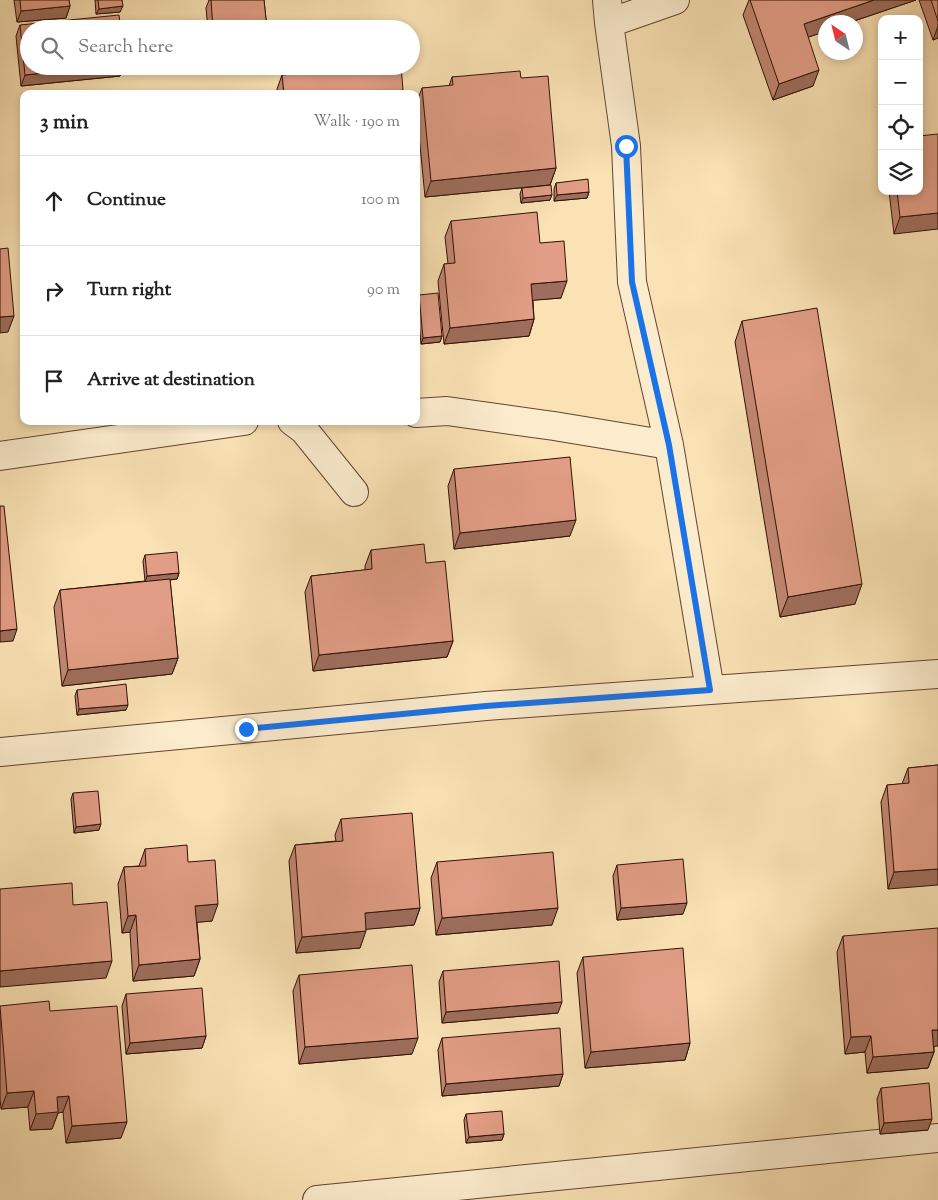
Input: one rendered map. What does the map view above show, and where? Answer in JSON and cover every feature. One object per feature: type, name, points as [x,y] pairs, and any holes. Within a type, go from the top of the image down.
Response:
[{"type":"street","points":[[675,0],[608,12],[626,146],[632,282],[669,445],[710,690]]},
{"type":"street","points":[[420,413],[446,411],[669,445]]},
{"type":"street","points":[[0,456],[216,425]]},
{"type":"street","points":[[297,425],[304,430],[354,492]]},
{"type":"street","points":[[0,752],[486,706],[938,674]]},
{"type":"street","points":[[317,1200],[938,1138]]},
{"type":"building","points":[[20,0],[69,0],[70,6],[21,11]]},
{"type":"building","points":[[98,0],[122,0],[123,6],[99,9]]},
{"type":"building","points":[[211,0],[264,0],[266,20],[212,20]]},
{"type":"building","points":[[750,0],[874,0],[830,15],[818,15],[818,19],[804,24],[819,70],[779,84]]},
{"type":"building","points":[[931,0],[938,0],[938,21]]},
{"type":"building","points":[[119,15],[120,20],[70,20]]},
{"type":"building","points":[[520,71],[521,78],[548,76],[556,168],[431,181],[422,88],[453,85],[452,77]]},
{"type":"building","points":[[282,75],[402,75],[403,90],[284,90]]},
{"type":"building","points":[[938,134],[938,213],[900,217],[897,195],[923,195],[923,136]]},
{"type":"building","points":[[588,179],[589,192],[557,195],[556,183]]},
{"type":"building","points":[[551,185],[552,195],[523,198],[522,188]]},
{"type":"building","points":[[537,212],[540,243],[564,241],[567,281],[531,284],[534,319],[450,328],[444,264],[455,263],[451,221]]},
{"type":"building","points":[[8,248],[14,316],[0,317],[0,249]]},
{"type":"building","points":[[438,293],[442,336],[423,338],[420,295]]},
{"type":"building","points":[[817,308],[862,584],[788,597],[742,321]]},
{"type":"building","points":[[570,457],[576,520],[460,533],[454,469]]},
{"type":"building","points":[[0,506],[4,506],[17,629],[0,631]]},
{"type":"building","points":[[424,544],[426,563],[445,561],[453,641],[319,655],[311,576],[372,569],[371,550]]},
{"type":"building","points":[[177,552],[179,573],[147,576],[145,555]]},
{"type":"building","points":[[170,579],[178,658],[68,670],[60,590]]},
{"type":"building","points":[[126,684],[128,705],[79,709],[77,690]]},
{"type":"building","points":[[938,765],[938,869],[894,872],[887,785],[909,783],[908,768]]},
{"type":"building","points":[[98,791],[101,824],[76,827],[73,793]]},
{"type":"building","points":[[412,813],[420,908],[365,913],[366,931],[302,937],[295,845],[343,841],[341,819]]},
{"type":"building","points":[[187,845],[188,862],[215,860],[218,904],[195,906],[200,959],[139,965],[136,915],[128,916],[124,867],[146,866],[145,849]]},
{"type":"building","points":[[553,852],[558,908],[442,918],[437,862]]},
{"type":"building","points":[[683,859],[687,903],[621,908],[617,865]]},
{"type":"building","points":[[72,883],[73,905],[107,902],[112,961],[0,971],[0,889]]},
{"type":"building","points":[[938,928],[938,1030],[932,1030],[934,1052],[873,1057],[871,1036],[851,1037],[843,936]]},
{"type":"building","points":[[683,948],[690,1043],[591,1052],[583,957]]},
{"type":"building","points":[[559,961],[562,1002],[446,1012],[443,971]]},
{"type":"building","points":[[412,965],[418,1038],[305,1047],[299,975]]},
{"type":"building","points":[[202,988],[206,1036],[130,1043],[126,994]]},
{"type":"building","points":[[49,1001],[50,1011],[117,1006],[127,1122],[72,1126],[69,1096],[57,1097],[58,1112],[36,1114],[34,1091],[7,1093],[0,1006]]},
{"type":"building","points":[[560,1028],[563,1074],[446,1084],[442,1038]]},
{"type":"building","points":[[929,1083],[932,1119],[884,1123],[881,1088]]},
{"type":"building","points":[[502,1111],[504,1134],[469,1137],[466,1114]]},
{"type":"route","points":[[246,729],[486,706],[710,690],[669,445],[632,282],[626,146]]}]
